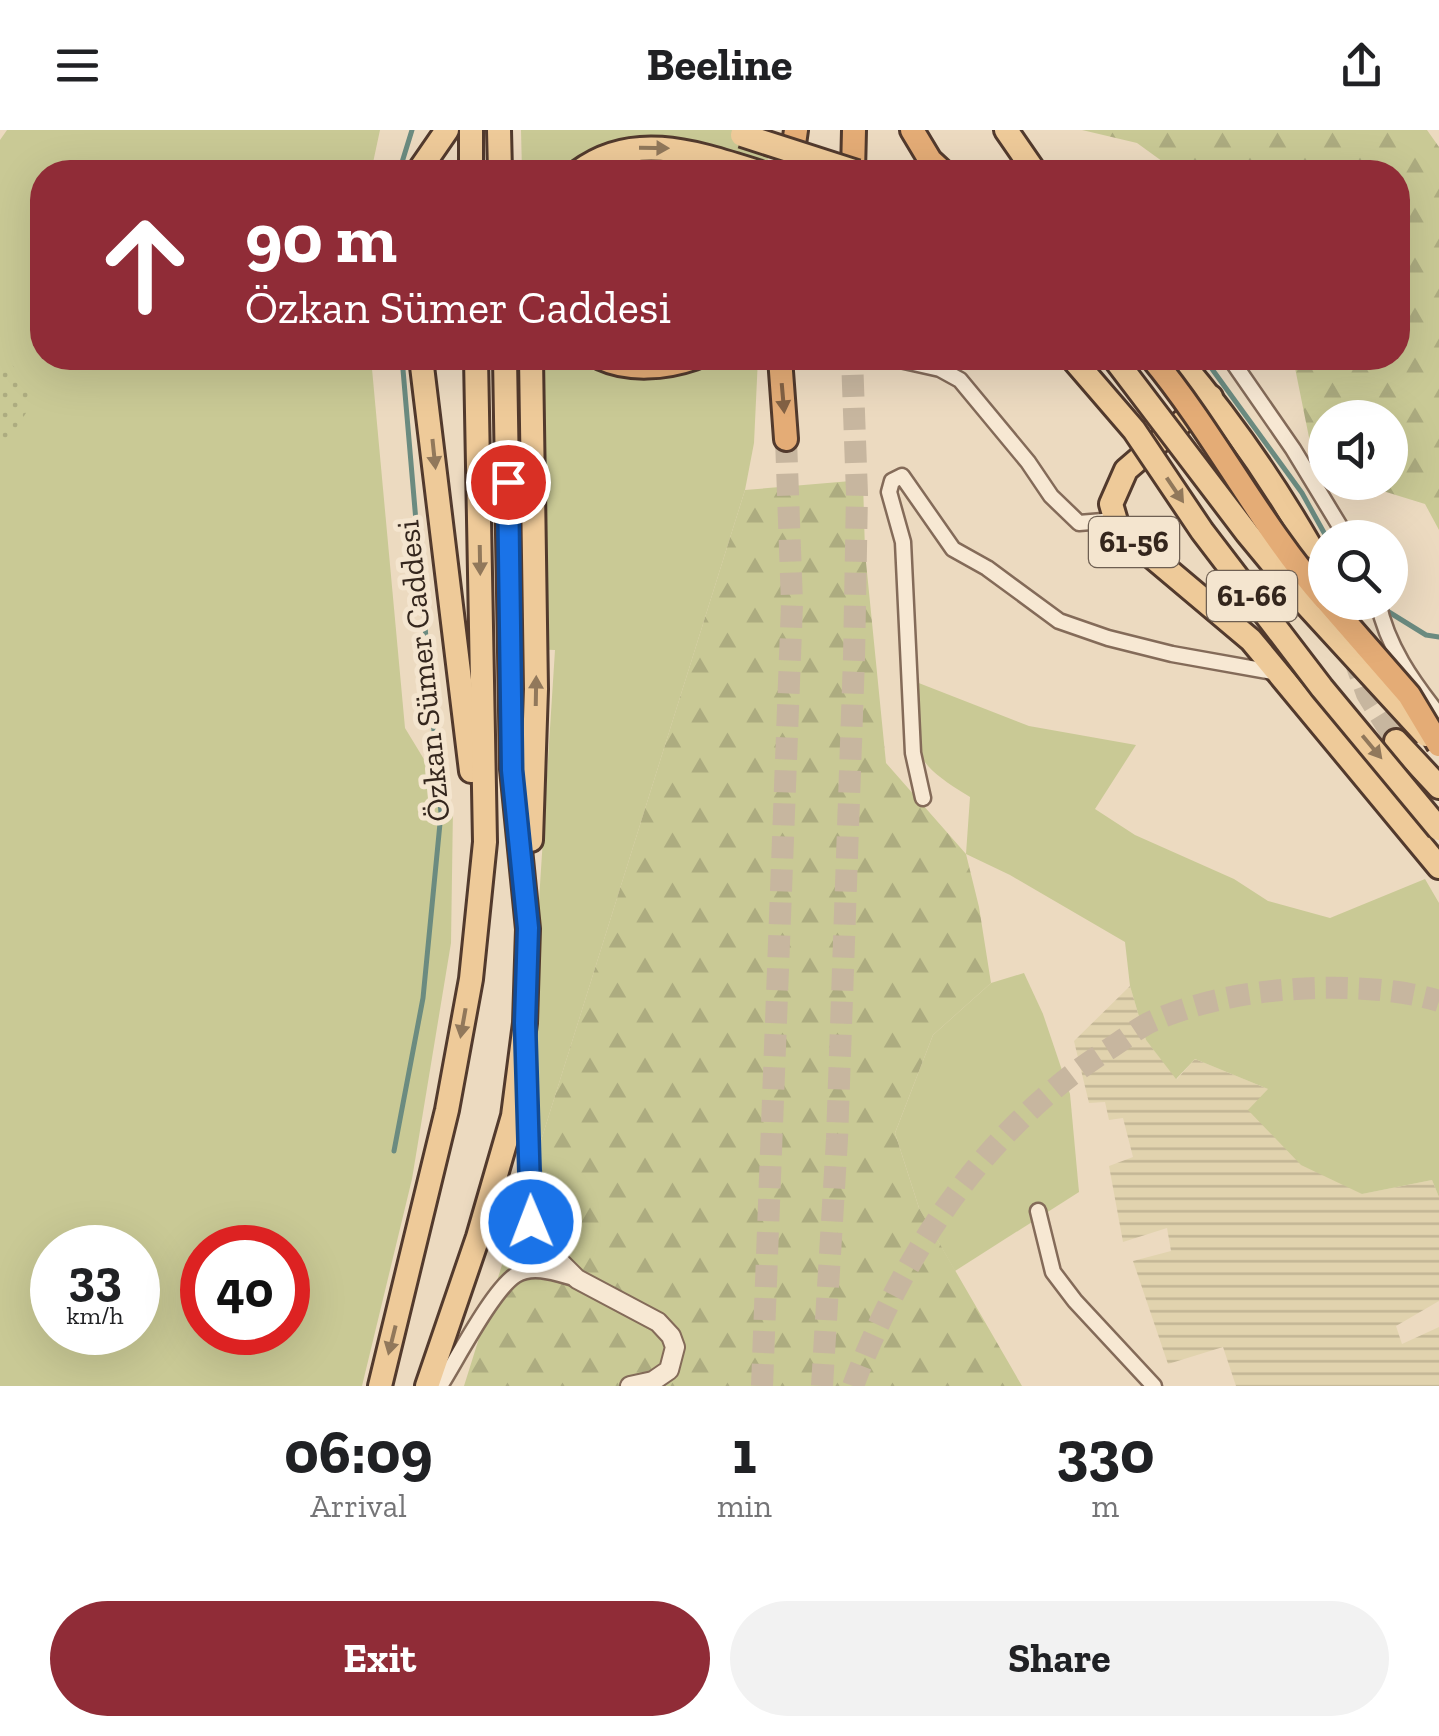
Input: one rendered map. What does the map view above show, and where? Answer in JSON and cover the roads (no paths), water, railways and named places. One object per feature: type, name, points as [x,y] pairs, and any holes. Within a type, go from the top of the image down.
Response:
[{"type":"highway","points":[[912,130],[930,160]]},
{"type":"highway","points":[[792,160],[796,133]]},
{"type":"highway","points":[[781,370],[786,438]]},
{"type":"highway","points":[[1162,370],[1308,576]]},
{"type":"highway","points":[[1344,620],[1409,695],[1439,747]]},
{"type":"main road","points":[[423,160],[447,130]]},
{"type":"main road","points":[[470,130],[471,160]]},
{"type":"main road","points":[[499,130],[500,160]]},
{"type":"main road","points":[[1006,130],[1027,160]]},
{"type":"main road","points":[[734,132],[854,157]]},
{"type":"main road","points":[[593,160],[630,148],[662,147],[714,160]]},
{"type":"main road","name":"Özkan Sümer Caddesi","points":[[421,370],[471,774],[472,979]]},
{"type":"main road","name":"Özkan Sümer Caddesi","points":[[380,1386],[448,1110],[472,979],[485,842],[476,370]]},
{"type":"main road","points":[[505,370],[512,770],[528,928]]},
{"type":"main road","points":[[428,1386],[513,1116],[525,1023],[536,689],[531,370]]},
{"type":"main road","name":"61-66","points":[[1082,370],[1134,430],[1202,531],[1322,688],[1439,828]]},
{"type":"main road","name":"61-66","points":[[1123,370],[1304,602],[1439,747]]},
{"type":"main road","points":[[1188,370],[1211,397],[1308,543]]},
{"type":"main road","name":"61-56","points":[[1211,397],[1126,470],[1112,504],[1118,528],[1251,640],[1439,867]]},
{"type":"main road","points":[[1396,741],[1439,787]]},
{"type":"street","points":[[940,370],[960,380],[1028,462],[1050,496],[1078,523],[1115,520]]},
{"type":"street","points":[[1238,370],[1294,449],[1335,520]]},
{"type":"street","points":[[923,798],[912,752],[904,542],[889,492],[892,482],[902,476],[953,549],[987,568],[1059,621],[1172,654],[1278,673]]},
{"type":"street","points":[[1384,620],[1401,662],[1439,715]]},
{"type":"street","points":[[525,1023],[531,1222],[545,1248],[577,1280]]},
{"type":"street","points":[[1038,1211],[1053,1272],[1075,1302],[1154,1386]]},
{"type":"street","points":[[440,1386],[502,1288],[518,1274],[542,1270],[577,1280],[658,1322],[672,1336],[675,1347],[669,1370],[653,1381],[630,1386]]},
{"type":"waterway","points":[[403,160],[412,130]]},
{"type":"waterway","points":[[394,1151],[423,998],[441,813],[403,370]]},
{"type":"waterway","points":[[1213,370],[1302,493],[1317,520]]},
{"type":"waterway","points":[[1402,620],[1426,635],[1439,637]]},
{"type":"tunnel","points":[[822,1386],[837,1139],[854,658],[857,494],[852,370]]},
{"type":"tunnel","points":[[762,1386],[792,604],[786,439]]},
{"type":"tunnel","points":[[1353,655],[1367,694],[1396,741]]},
{"type":"tunnel","points":[[853,1386],[896,1289],[952,1199],[1021,1119],[1104,1052],[1155,1020],[1224,998],[1331,988],[1405,993],[1439,1001]]}]
